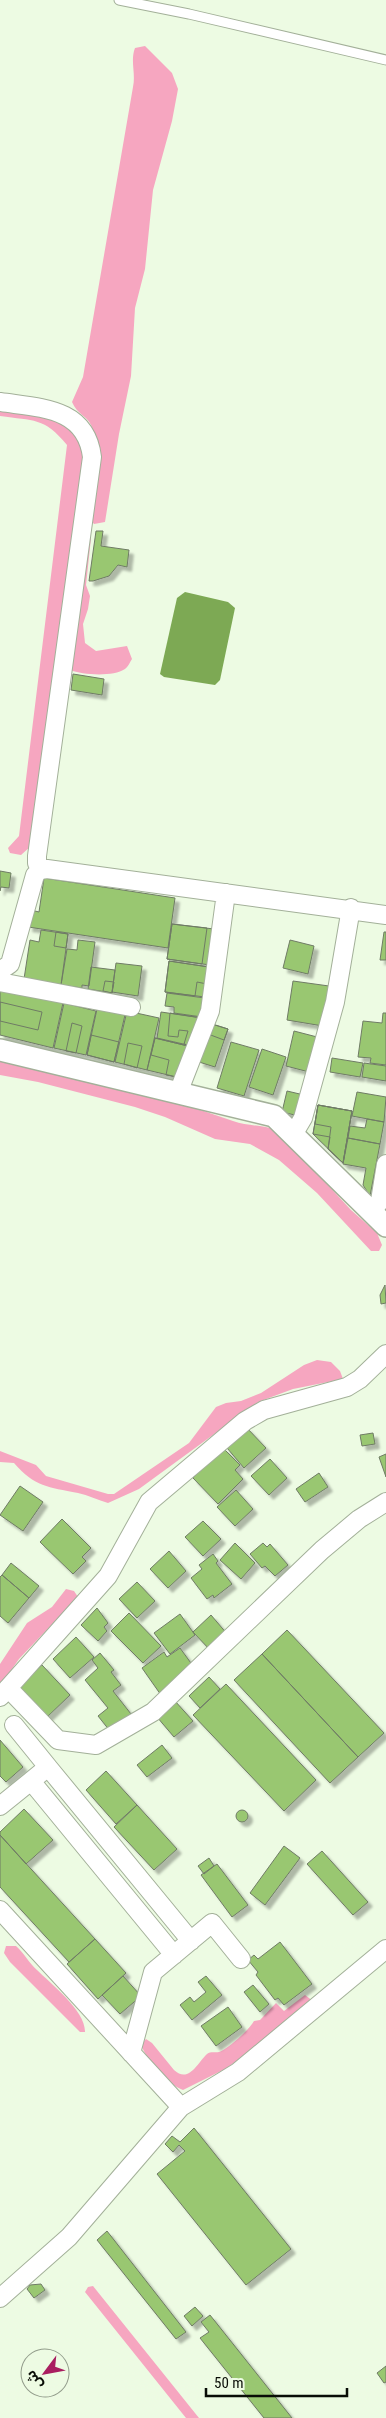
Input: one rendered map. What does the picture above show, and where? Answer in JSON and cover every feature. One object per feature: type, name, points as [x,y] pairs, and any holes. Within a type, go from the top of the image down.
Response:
[{"type":"street","points":[[0,402],[52,410],[66,415],[73,420],[88,438],[92,457],[37,856],[40,870]]},
{"type":"street","points":[[131,1007],[3,975],[34,876],[40,870],[56,870],[386,914]]},
{"type":"street","points":[[178,1093],[210,1011],[226,892]]},
{"type":"street","points":[[293,1134],[303,1118],[335,1002],[351,908]]},
{"type":"street","points":[[0,1050],[274,1116],[386,1226]]},
{"type":"street","points":[[372,1211],[380,1201],[386,1164]]},
{"type":"street","points":[[386,1354],[360,1379],[347,1387],[264,1410],[245,1421],[148,1502],[108,1576],[4,1693],[58,1740],[96,1745],[153,1712],[322,1550],[359,1519],[386,1502]]},
{"type":"street","points":[[14,1725],[191,1940]]},
{"type":"street","points":[[0,1806],[48,1767]]},
{"type":"street","points":[[31,1780],[174,1955]]},
{"type":"street","points":[[0,1910],[181,2107]]},
{"type":"street","points":[[131,2053],[153,1972],[212,1923],[241,1959]]},
{"type":"street","points":[[0,2298],[69,2237],[181,2107],[238,2072],[386,1949]]},
{"type":"lane","points":[[119,0],[189,14],[386,60]]},
{"type":"shaded area","points":[[145,46],[172,73],[178,89],[172,121],[153,190],[145,269],[135,308],[131,376],[119,434],[105,522],[94,524],[89,518],[95,456],[94,433],[89,422],[72,402],[83,377],[133,87],[135,48]]},
{"type":"shaded area","points":[[0,407],[46,414],[69,424],[86,451],[31,846],[21,855],[10,853],[8,848],[19,836],[67,445],[52,429],[45,425],[30,420],[0,416]]},
{"type":"shaded area","points":[[88,536],[91,538],[86,585],[90,596],[83,624],[85,643],[96,651],[127,646],[132,659],[128,666],[120,672],[90,674],[70,670]]},
{"type":"shaded area","points":[[185,592],[228,602],[235,608],[220,680],[215,685],[164,677],[160,674],[177,598]]},
{"type":"shaded area","points":[[0,1058],[146,1094],[238,1123],[277,1130],[351,1210],[377,1233],[382,1245],[379,1251],[371,1251],[317,1193],[279,1160],[250,1144],[215,1139],[165,1117],[135,1107],[38,1082],[0,1075]]},
{"type":"shaded area","points":[[317,1360],[331,1362],[340,1371],[343,1379],[293,1389],[258,1402],[139,1489],[108,1503],[82,1494],[43,1485],[29,1477],[14,1463],[0,1462],[0,1451],[36,1465],[46,1476],[108,1494],[114,1494],[189,1443],[216,1407],[226,1403],[241,1401],[261,1393],[304,1365]]},
{"type":"shaded area","points":[[66,1589],[74,1591],[78,1597],[19,1659],[0,1686],[0,1664],[27,1623],[52,1607]]},
{"type":"shaded area","points":[[6,1946],[16,1946],[34,1967],[66,1998],[80,2015],[85,2032],[80,2032],[10,1962],[4,1953]]},
{"type":"shaded area","points":[[305,1995],[313,2001],[254,2049],[225,2069],[183,2090],[171,2083],[158,2071],[147,2057],[141,2044],[146,2039],[152,2043],[174,2070],[184,2075],[193,2070],[207,2054],[219,2052],[233,2043],[254,2021],[260,2020],[276,2003],[284,2011]]},
{"type":"shaded area","points":[[93,2286],[199,2418],[186,2418],[85,2292],[88,2287]]},
{"type":"building","points":[[96,531],[103,531],[101,546],[129,550],[127,567],[118,565],[109,576],[89,581]]},
{"type":"building","points":[[73,674],[104,679],[102,695],[71,690]]},
{"type":"building","points":[[0,871],[11,873],[9,888],[1,887],[0,891]]},
{"type":"building","points":[[44,878],[175,898],[168,948],[28,927],[31,910],[39,912]]},
{"type":"building","points":[[172,924],[207,928],[202,964],[167,959]]},
{"type":"building","points":[[172,924],[214,929],[210,965],[167,959]]},
{"type":"building","points":[[41,930],[68,934],[61,985],[24,979],[30,940],[39,942]]},
{"type":"building","points":[[56,932],[68,934],[66,948],[54,946]]},
{"type":"building","points":[[384,932],[386,932],[386,960],[380,960]]},
{"type":"building","points":[[78,940],[95,942],[89,986],[82,985],[82,988],[61,985],[67,949],[77,950]]},
{"type":"building","points":[[290,940],[314,946],[308,974],[283,968]]},
{"type":"building","points":[[169,961],[209,967],[207,984],[197,982],[195,996],[165,992]]},
{"type":"building","points":[[169,961],[209,967],[205,997],[165,992]]},
{"type":"building","points":[[116,963],[142,966],[138,996],[112,992]]},
{"type":"building","points":[[91,967],[115,970],[112,993],[88,989]]},
{"type":"building","points":[[105,981],[114,982],[112,993],[103,991]]},
{"type":"building","points":[[293,981],[329,986],[323,1026],[287,1020]]},
{"type":"building","points":[[0,989],[63,1003],[53,1048],[0,1035]]},
{"type":"building","points":[[167,993],[205,998],[202,1017],[174,1013],[174,1007],[165,1006]]},
{"type":"building","points":[[0,1002],[42,1012],[38,1030],[0,1021]]},
{"type":"building","points":[[64,1003],[96,1011],[86,1055],[54,1048]]},
{"type":"building","points":[[97,1009],[125,1015],[114,1062],[87,1055]]},
{"type":"building","points":[[127,1011],[159,1018],[147,1070],[115,1062]]},
{"type":"building","points":[[161,1012],[202,1018],[192,1046],[157,1038]]},
{"type":"building","points":[[170,1013],[202,1018],[192,1046],[184,1044],[188,1031],[179,1030],[178,1037],[168,1036]]},
{"type":"building","points":[[383,1013],[386,1013],[386,1065],[370,1063],[371,1058],[358,1057],[363,1021],[382,1023]]},
{"type":"building","points":[[72,1023],[82,1026],[76,1053],[66,1051]]},
{"type":"building","points":[[212,1024],[228,1029],[224,1040],[208,1034]]},
{"type":"building","points":[[212,1024],[228,1029],[215,1067],[199,1062]]},
{"type":"building","points":[[294,1031],[321,1038],[313,1073],[286,1066]]},
{"type":"building","points":[[91,1035],[119,1042],[114,1062],[87,1055]]},
{"type":"building","points":[[155,1038],[192,1047],[181,1078],[166,1075],[169,1060],[151,1055]]},
{"type":"building","points":[[155,1038],[192,1047],[181,1078],[147,1070]]},
{"type":"building","points":[[231,1042],[259,1050],[244,1096],[217,1088]]},
{"type":"building","points":[[128,1043],[142,1046],[137,1068],[124,1064]]},
{"type":"building","points":[[262,1049],[286,1057],[273,1095],[249,1087]]},
{"type":"building","points":[[332,1058],[363,1063],[360,1077],[330,1072]]},
{"type":"building","points":[[364,1063],[386,1066],[386,1081],[362,1077]]},
{"type":"building","points":[[287,1091],[304,1095],[299,1116],[282,1112]]},
{"type":"building","points":[[357,1092],[386,1097],[384,1122],[352,1116]]},
{"type":"building","points":[[318,1105],[352,1111],[343,1163],[328,1149],[331,1127],[315,1124]]},
{"type":"building","points":[[318,1105],[352,1111],[343,1163],[328,1149],[330,1137],[313,1134]]},
{"type":"building","points":[[318,1105],[352,1111],[343,1163],[313,1134]]},
{"type":"building","points":[[367,1119],[384,1122],[380,1144],[348,1138],[350,1126],[365,1128]]},
{"type":"building","points":[[348,1138],[380,1144],[370,1196],[363,1185],[366,1168],[343,1164]]},
{"type":"building","points":[[385,1285],[386,1303],[381,1304],[380,1295]]},
{"type":"building","points":[[246,1427],[266,1448],[244,1468],[227,1448]]},
{"type":"building","points":[[373,1433],[375,1444],[362,1446],[360,1435]]},
{"type":"building","points":[[223,1448],[240,1465],[235,1470],[243,1479],[218,1504],[193,1478]]},
{"type":"building","points":[[386,1454],[386,1477],[379,1457]]},
{"type":"building","points":[[270,1459],[287,1478],[269,1495],[251,1476]]},
{"type":"building","points":[[319,1473],[328,1487],[305,1502],[296,1489]]},
{"type":"building","points":[[20,1486],[43,1502],[23,1531],[0,1515]]},
{"type":"building","points":[[236,1490],[253,1509],[235,1526],[217,1507]]},
{"type":"building","points":[[62,1519],[91,1548],[82,1557],[86,1561],[73,1574],[40,1542]]},
{"type":"building","points":[[203,1521],[221,1539],[203,1556],[185,1537]]},
{"type":"building","points":[[235,1543],[255,1563],[241,1579],[220,1560]]},
{"type":"building","points":[[263,1543],[267,1547],[270,1544],[288,1565],[275,1576],[265,1566],[262,1568],[250,1554]]},
{"type":"building","points":[[169,1551],[186,1571],[168,1588],[150,1569]]},
{"type":"building","points":[[213,1554],[218,1561],[216,1563],[232,1584],[214,1598],[213,1595],[207,1599],[191,1578],[202,1569],[199,1565]]},
{"type":"building","points":[[11,1563],[39,1586],[29,1598],[2,1575]]},
{"type":"building","points":[[2,1575],[29,1598],[8,1623],[0,1616],[0,1577]]},
{"type":"building","points":[[137,1582],[155,1601],[137,1618],[119,1599]]},
{"type":"building","points":[[97,1608],[108,1623],[104,1627],[107,1631],[98,1641],[81,1625]]},
{"type":"building","points":[[129,1613],[161,1646],[143,1663],[111,1631]]},
{"type":"building","points":[[180,1614],[195,1635],[170,1654],[154,1633]]},
{"type":"building","points":[[211,1615],[228,1635],[211,1651],[193,1632]]},
{"type":"building","points":[[287,1630],[384,1733],[358,1757],[262,1654]]},
{"type":"building","points":[[76,1637],[94,1657],[70,1678],[53,1659]]},
{"type":"building","points":[[180,1648],[196,1670],[161,1695],[142,1668],[164,1652],[167,1657]]},
{"type":"building","points":[[100,1653],[114,1670],[111,1672],[121,1685],[113,1691],[131,1714],[110,1731],[98,1716],[108,1708],[85,1680],[98,1668],[92,1660]]},
{"type":"building","points":[[262,1654],[358,1757],[330,1783],[234,1680]]},
{"type":"building","points":[[42,1665],[70,1695],[45,1719],[16,1688]]},
{"type":"building","points":[[209,1677],[220,1689],[200,1708],[189,1696]]},
{"type":"building","points":[[226,1684],[316,1780],[284,1811],[193,1715]]},
{"type":"building","points":[[175,1701],[193,1721],[174,1737],[157,1717]]},
{"type":"building","points":[[0,1740],[23,1767],[6,1782],[0,1776]]},
{"type":"building","points":[[162,1745],[172,1758],[147,1777],[137,1765]]},
{"type":"building","points":[[106,1771],[137,1805],[116,1824],[86,1790]]},
{"type":"building","points":[[137,1805],[177,1849],[154,1870],[114,1827]]},
{"type":"building","points":[[24,1809],[53,1840],[26,1864],[0,1835],[0,1832]]},
{"type":"building","points":[[242,1810],[248,1816],[242,1822],[236,1816]]},
{"type":"building","points":[[0,1835],[95,1939],[69,1962],[0,1887]]},
{"type":"building","points":[[284,1846],[300,1858],[265,1905],[250,1893]]},
{"type":"building","points":[[322,1851],[368,1902],[353,1915],[307,1864]]},
{"type":"building","points":[[209,1858],[214,1866],[204,1874],[198,1866]]},
{"type":"building","points":[[217,1864],[248,1905],[232,1917],[201,1875]]},
{"type":"building","points":[[95,1939],[126,1973],[98,1999],[67,1964]]},
{"type":"building","points":[[280,1942],[312,1984],[284,2005],[278,1998],[275,2000],[256,1975],[258,1972],[248,1960],[254,1955],[258,1959]]},
{"type":"building","points":[[123,1976],[141,1996],[120,2014],[102,1995]]},
{"type":"building","points":[[206,1976],[222,1995],[192,2020],[180,2005],[190,1997],[194,2002],[206,1992],[198,1982]]},
{"type":"building","points":[[253,1985],[269,2004],[260,2012],[244,1992]]},
{"type":"building","points":[[228,2007],[242,2027],[216,2046],[201,2026]]},
{"type":"building","points":[[194,2128],[291,2249],[246,2285],[157,2174],[185,2151],[179,2145],[173,2152],[165,2144],[172,2136],[180,2142]]},
{"type":"building","points":[[107,2231],[186,2332],[176,2339],[97,2240]]},
{"type":"building","points":[[41,2284],[45,2290],[34,2298],[27,2289],[30,2285]]},
{"type":"building","points":[[195,2307],[203,2316],[192,2326],[184,2316]]},
{"type":"building","points":[[210,2315],[292,2418],[264,2418],[200,2338],[209,2332],[201,2322]]},
{"type":"building","points":[[386,2366],[386,2382],[384,2383],[377,2373]]}]
